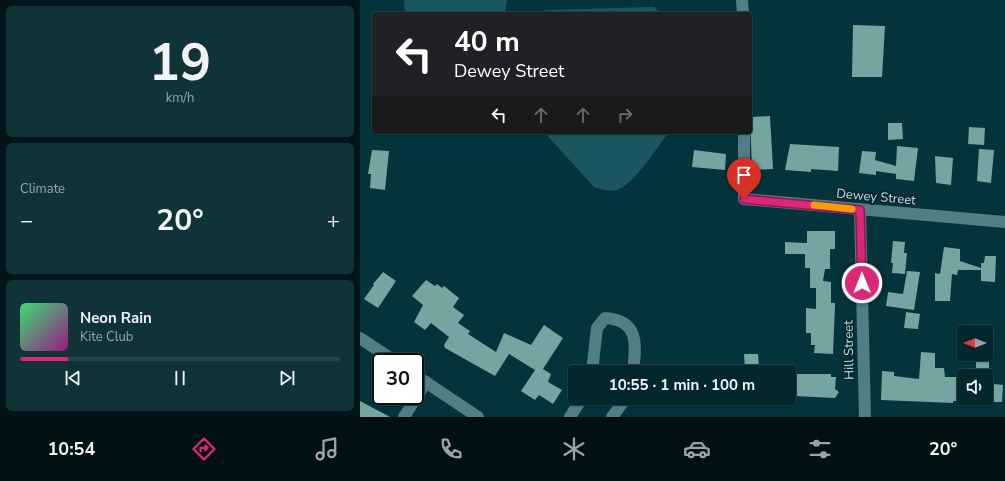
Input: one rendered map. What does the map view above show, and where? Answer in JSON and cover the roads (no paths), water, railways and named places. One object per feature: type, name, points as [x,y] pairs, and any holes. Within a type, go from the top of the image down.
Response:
[{"type":"street","points":[[742,0],[743,12]]},
{"type":"street","name":"Dewey Street","points":[[744,134],[744,199],[1005,222]]},
{"type":"street","name":"Hill Street","points":[[860,210],[865,417]]},
{"type":"street","points":[[593,365],[597,328],[605,318],[614,318],[627,326],[635,337],[633,365]]},
{"type":"street","points":[[360,338],[382,353]]},
{"type":"street","points":[[404,417],[426,382],[478,417]]},
{"type":"street","points":[[570,417],[578,405]]},
{"type":"street","points":[[612,417],[621,405]]}]
